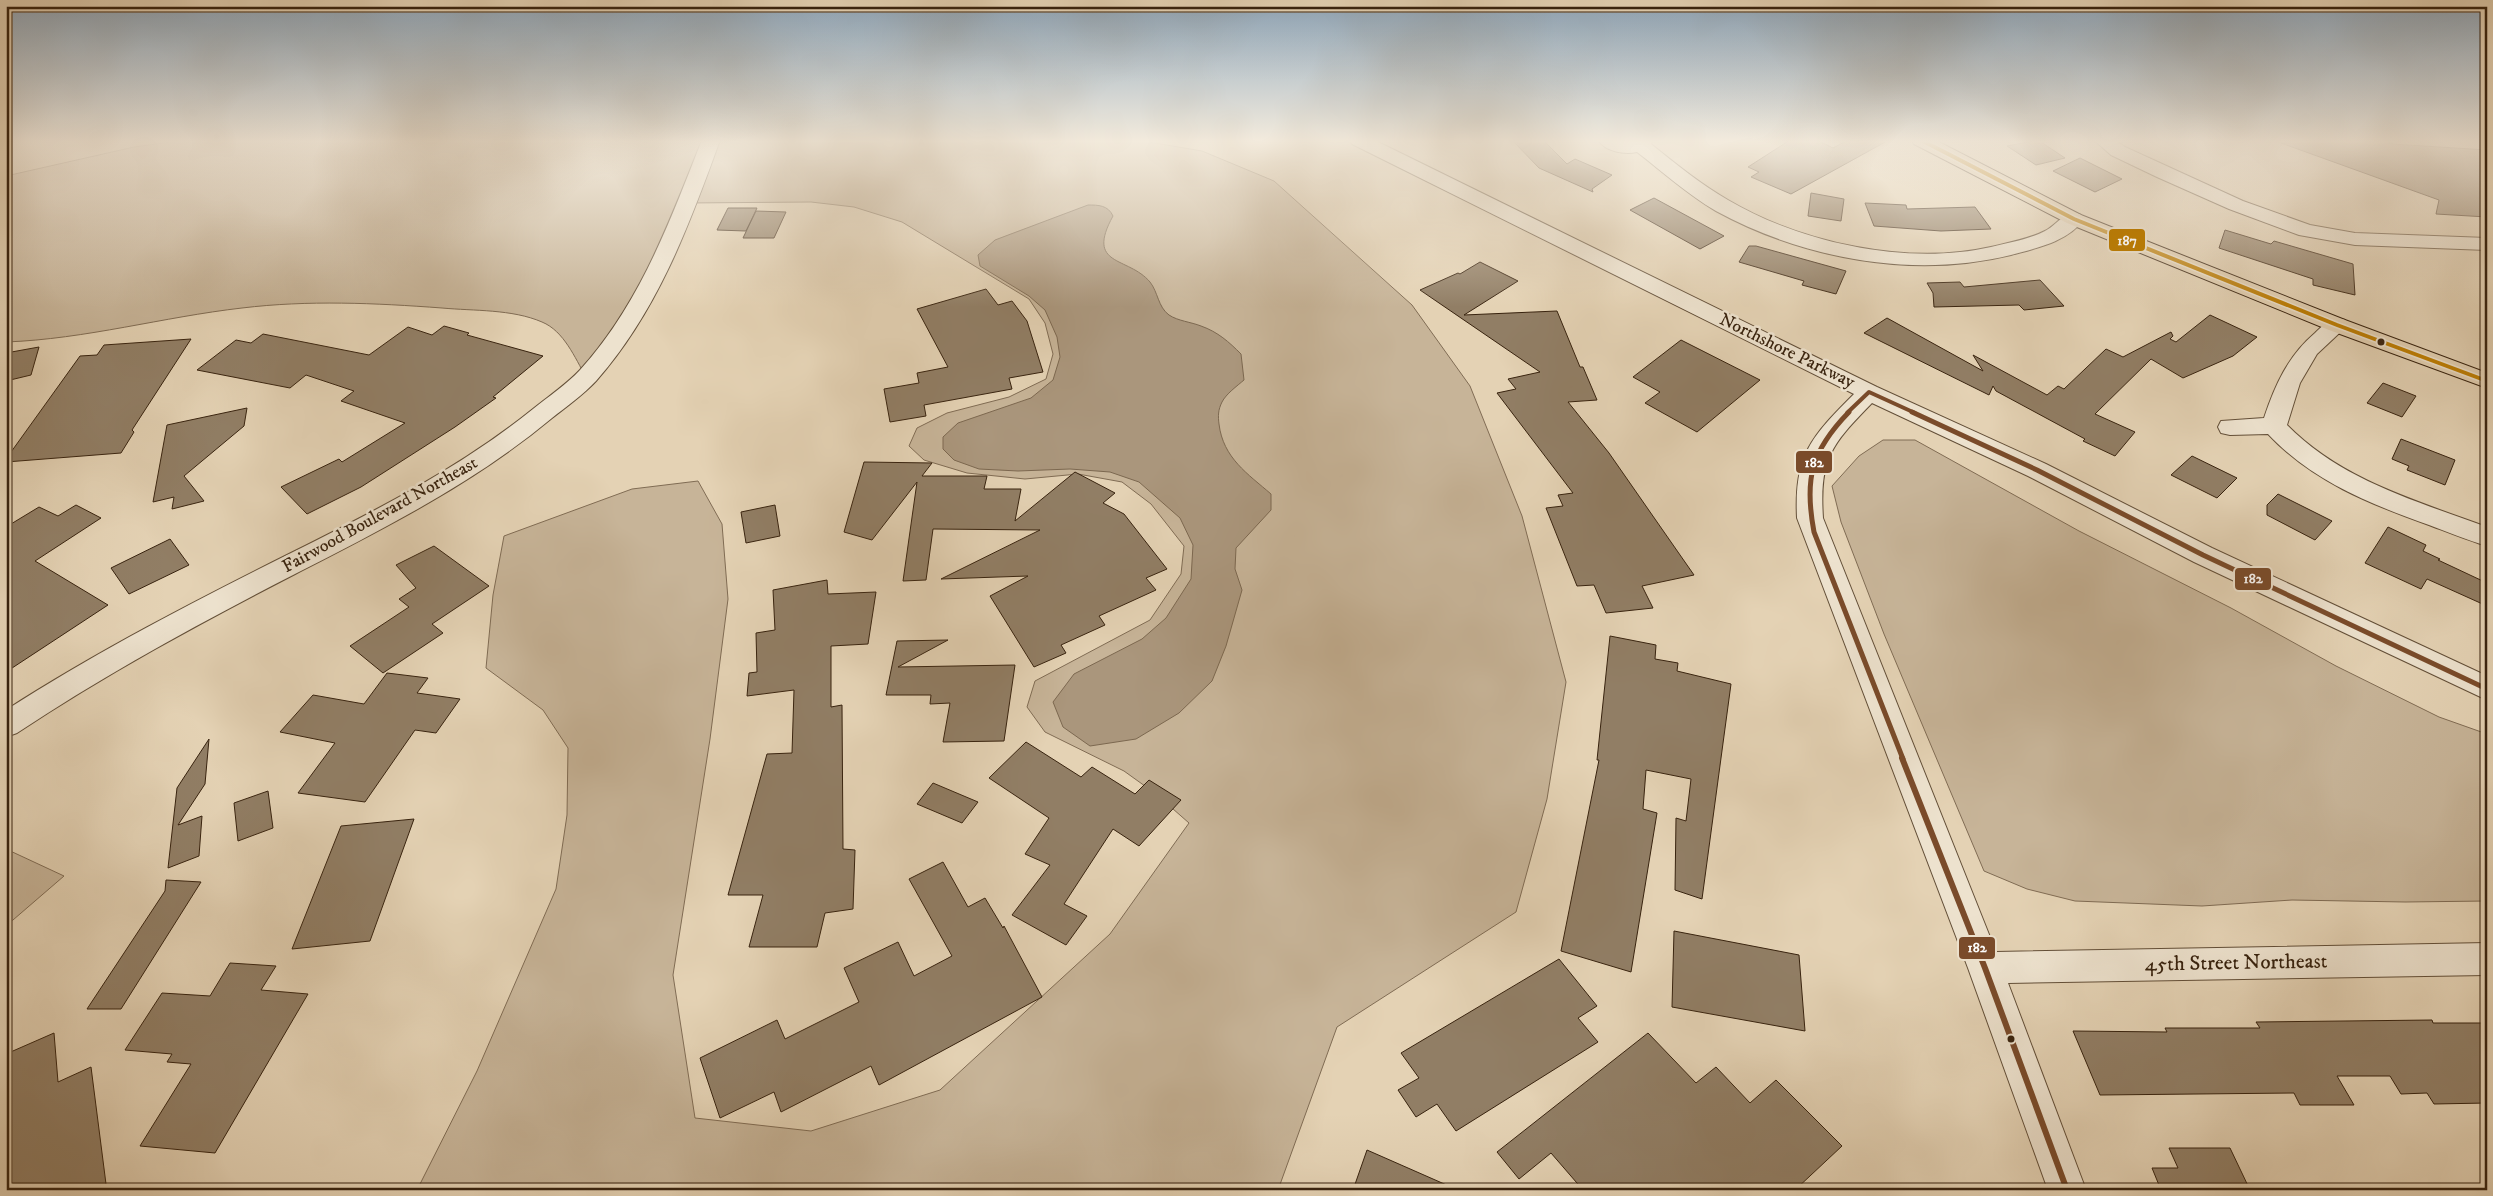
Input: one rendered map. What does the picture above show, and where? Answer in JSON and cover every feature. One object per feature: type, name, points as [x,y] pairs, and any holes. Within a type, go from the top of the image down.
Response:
[{"type":"main road","points":[[2029,196],[2074,219],[2337,325],[2487,381]]},
{"type":"street","name":"Fairwood Boulevard Northeast","points":[[6,724],[120,654],[440,486],[510,441],[586,377],[629,322],[644,296],[689,196]]},
{"type":"street","name":"Northshore Parkway","points":[[1472,196],[1869,392],[2037,470],[2203,555],[2487,689]]},
{"type":"street","points":[[1709,196],[1738,214],[1807,241],[1870,256],[1929,260],[1999,253],[2052,235],[2074,219]]},
{"type":"street","points":[[2215,196],[2306,231],[2354,239],[2487,244]]},
{"type":"street","points":[[2274,426],[2288,383],[2308,350],[2337,325]]},
{"type":"street","points":[[1869,392],[1827,434],[1816,454],[1808,490],[1810,518],[1985,968],[2067,1190]]},
{"type":"street","points":[[2230,427],[2274,426]]},
{"type":"street","points":[[2274,426],[2286,441],[2302,454],[2338,476],[2382,497],[2487,536]]},
{"type":"street","name":"45th Street Northeast","points":[[1985,968],[2487,959]]},
{"type":"shaded area","points":[[6,196],[1290,196],[1412,305],[1470,386],[1522,516],[1566,682],[1547,799],[1516,912],[1337,1027],[1278,1190],[417,1190],[477,1071],[556,889],[567,815],[568,748],[543,710],[486,668],[493,595],[504,536],[632,489],[698,481],[722,524],[728,599],[710,739],[673,975],[695,1118],[811,1131],[940,1090],[1110,934],[1189,823],[1156,794],[1124,771],[1045,732],[1027,707],[1035,681],[1150,620],[1181,574],[1184,546],[1151,504],[1122,482],[1078,474],[1025,479],[967,473],[924,460],[909,446],[917,428],[947,413],[1009,397],[1046,379],[1053,354],[1045,323],[1029,299],[902,222],[854,207],[811,202],[687,203],[644,296],[586,377],[563,338],[550,326],[542,322],[518,315],[493,311],[417,306],[342,303],[267,305],[212,312],[66,337],[6,342]]},
{"type":"shaded area","points":[[1088,205],[1102,206],[1111,212],[1113,216],[1106,232],[1104,244],[1107,252],[1150,282],[1165,312],[1176,319],[1213,331],[1228,341],[1241,354],[1244,380],[1229,393],[1221,405],[1218,418],[1221,436],[1231,456],[1245,472],[1271,494],[1271,510],[1236,548],[1235,569],[1242,590],[1226,646],[1212,681],[1179,713],[1136,739],[1090,746],[1063,727],[1053,702],[1074,674],[1142,639],[1166,618],[1191,579],[1193,545],[1180,518],[1139,482],[1110,472],[1070,469],[1018,471],[979,469],[954,460],[943,449],[943,437],[958,423],[1031,398],[1053,380],[1060,357],[1057,337],[1045,310],[1029,296],[980,266],[978,255],[995,240]]},
{"type":"shaded area","points":[[1883,440],[1915,440],[2079,531],[2231,608],[2336,666],[2439,717],[2487,734],[2487,901],[2292,900],[2202,906],[2075,901],[2027,889],[1984,871],[1884,634],[1841,522],[1832,486],[1859,456]]},
{"type":"shaded area","points":[[6,849],[64,876],[6,926]]},
{"type":"building","points":[[1811,196],[1826,196],[1844,199],[1841,221],[1808,216]]},
{"type":"building","points":[[2427,196],[2487,196],[2487,217],[2436,214],[2439,200]]},
{"type":"building","points":[[1654,198],[1724,236],[1700,249],[1630,210]]},
{"type":"building","points":[[1865,203],[1906,205],[1907,209],[1975,207],[1991,229],[1941,231],[1874,226]]},
{"type":"building","points":[[728,208],[757,208],[746,231],[717,230]]},
{"type":"building","points":[[756,211],[786,212],[774,238],[743,238]]},
{"type":"building","points":[[2225,230],[2271,244],[2274,241],[2353,264],[2355,295],[2313,285],[2313,279],[2219,248]]},
{"type":"building","points":[[1749,246],[1756,246],[1846,271],[1836,294],[1802,285],[1804,281],[1739,262]]},
{"type":"building","points":[[1480,262],[1518,281],[1464,315],[1557,311],[1580,367],[1583,367],[1597,400],[1568,402],[1609,453],[1694,575],[1642,586],[1653,608],[1606,613],[1594,585],[1577,586],[1546,508],[1563,506],[1558,495],[1573,493],[1497,393],[1516,389],[1508,379],[1540,372],[1420,290],[1458,273],[1460,274]]},
{"type":"building","points":[[2040,280],[2064,306],[2024,310],[2019,305],[1934,307],[1933,293],[1927,283],[1960,282],[1964,287]]},
{"type":"building","points":[[986,289],[998,305],[1012,301],[1027,321],[1043,372],[1009,378],[1012,389],[924,405],[926,416],[890,422],[884,389],[919,383],[917,373],[948,367],[917,309]]},
{"type":"building","points":[[2210,315],[2257,337],[2233,356],[2183,378],[2151,359],[2095,414],[2135,432],[2115,456],[2083,441],[2085,439],[1996,391],[1993,386],[1989,395],[1864,333],[1887,318],[1983,371],[1973,355],[2047,395],[2058,386],[2064,389],[2106,349],[2123,357],[2171,332],[2173,336],[2170,339],[2176,342]]},
{"type":"building","points":[[444,326],[469,333],[467,335],[543,356],[493,397],[496,398],[455,427],[361,487],[307,514],[281,487],[339,459],[342,462],[405,423],[341,401],[354,391],[306,375],[290,388],[197,370],[236,340],[251,343],[263,334],[369,355],[408,327],[432,335]]},
{"type":"building","points":[[191,339],[132,430],[134,432],[121,453],[6,462],[6,459],[80,356],[97,355],[104,345]]},
{"type":"building","points":[[1681,340],[1760,380],[1697,432],[1645,403],[1660,392],[1633,377]]},
{"type":"building","points":[[39,347],[31,375],[6,381],[6,353]]},
{"type":"building","points":[[2383,383],[2416,396],[2402,417],[2367,403]]},
{"type":"building","points":[[247,408],[244,426],[184,476],[204,501],[172,509],[174,497],[153,502],[167,425]]},
{"type":"building","points":[[2401,439],[2455,460],[2445,485],[2407,470],[2409,466],[2392,459]]},
{"type":"building","points":[[2192,456],[2237,478],[2217,498],[2171,475]]},
{"type":"building","points":[[864,462],[932,463],[922,476],[987,476],[984,489],[1021,489],[1015,521],[1075,472],[1115,493],[1103,503],[1124,514],[1167,569],[1146,578],[1156,590],[1099,616],[1105,625],[1061,645],[1066,653],[1034,667],[990,596],[1028,576],[941,579],[1040,530],[933,529],[926,580],[903,581],[917,482],[872,540],[844,532]]},
{"type":"building","points":[[2278,494],[2332,521],[2315,540],[2267,515],[2267,505]]},
{"type":"building","points":[[76,505],[101,518],[35,561],[108,605],[6,672],[6,527],[39,507],[58,516]]},
{"type":"building","points":[[775,505],[780,536],[746,543],[741,512]]},
{"type":"building","points":[[2388,527],[2426,545],[2423,551],[2440,559],[2438,560],[2487,583],[2487,606],[2427,579],[2421,589],[2365,563]]},
{"type":"building","points":[[170,539],[189,565],[129,594],[111,568]]},
{"type":"building","points":[[434,546],[489,586],[432,624],[443,633],[383,673],[350,646],[409,607],[399,599],[416,588],[396,565]]},
{"type":"building","points":[[827,580],[828,594],[876,592],[868,644],[831,646],[831,707],[842,705],[843,849],[855,850],[853,909],[825,913],[817,947],[749,947],[763,895],[728,895],[767,754],[792,753],[794,690],[747,696],[749,673],[757,672],[756,633],[775,630],[773,590]]},
{"type":"building","points":[[1610,636],[1656,645],[1655,659],[1678,663],[1677,671],[1731,684],[1702,899],[1675,890],[1676,818],[1686,821],[1691,779],[1646,770],[1643,809],[1657,813],[1631,972],[1561,951],[1599,760],[1597,760]]},
{"type":"building","points":[[948,640],[898,667],[1015,665],[1004,741],[943,742],[950,703],[930,704],[931,695],[886,695],[897,641]]},
{"type":"building","points":[[387,673],[428,678],[417,693],[460,699],[436,733],[415,730],[365,802],[298,793],[335,743],[280,732],[313,695],[364,704]]},
{"type":"building","points":[[209,739],[205,784],[178,825],[202,816],[199,856],[168,868],[177,788]]},
{"type":"building","points":[[1026,742],[1081,777],[1092,767],[1135,794],[1149,780],[1181,800],[1139,846],[1113,829],[1064,904],[1087,916],[1066,945],[1012,915],[1050,865],[1025,854],[1049,818],[989,778]]},
{"type":"building","points":[[933,783],[978,802],[962,823],[917,804]]},
{"type":"building","points":[[268,791],[273,828],[238,841],[234,803]]},
{"type":"building","points":[[414,819],[370,941],[292,949],[341,826]]},
{"type":"building","points":[[943,862],[968,907],[985,898],[1003,928],[1004,926],[1042,997],[879,1085],[871,1066],[781,1112],[774,1092],[720,1118],[700,1058],[777,1020],[785,1039],[859,1002],[844,968],[898,942],[914,976],[952,956],[909,879]]},
{"type":"building","points":[[166,880],[201,882],[121,1009],[87,1009],[165,891]]},
{"type":"building","points":[[1674,931],[1799,955],[1805,1031],[1672,1007]]},
{"type":"building","points":[[1559,959],[1597,1006],[1578,1018],[1598,1042],[1456,1131],[1437,1104],[1416,1117],[1398,1090],[1419,1078],[1401,1053]]},
{"type":"building","points":[[230,963],[276,966],[261,990],[308,994],[215,1153],[140,1146],[191,1064],[167,1062],[172,1054],[125,1050],[162,993],[210,996]]},
{"type":"building","points":[[2432,1020],[2433,1023],[2487,1023],[2487,1103],[2434,1104],[2427,1093],[2401,1094],[2390,1076],[2337,1076],[2354,1105],[2300,1105],[2294,1093],[2100,1095],[2073,1031],[2167,1032],[2165,1028],[2260,1028],[2256,1022]]},
{"type":"building","points":[[54,1033],[58,1082],[91,1067],[106,1184],[94,1190],[6,1190],[6,1054]]},
{"type":"building","points":[[1648,1033],[1696,1083],[1716,1067],[1750,1103],[1776,1080],[1842,1146],[1795,1190],[1583,1190],[1551,1153],[1519,1179],[1497,1152]]},
{"type":"building","points":[[2169,1148],[2230,1148],[2250,1190],[2161,1190],[2152,1168],[2178,1168]]},
{"type":"building","points":[[1367,1150],[1458,1190],[1353,1190]]},
{"type":"transit line","name":"187","points":[[2029,196],[2074,219],[2337,325],[2487,381]]},
{"type":"transit line","name":"182","points":[[2067,1190],[1985,968],[1814,532],[1809,508],[1808,487],[1811,469],[1817,453],[1838,423],[1869,392],[2037,470],[2203,555],[2487,689]]}]
